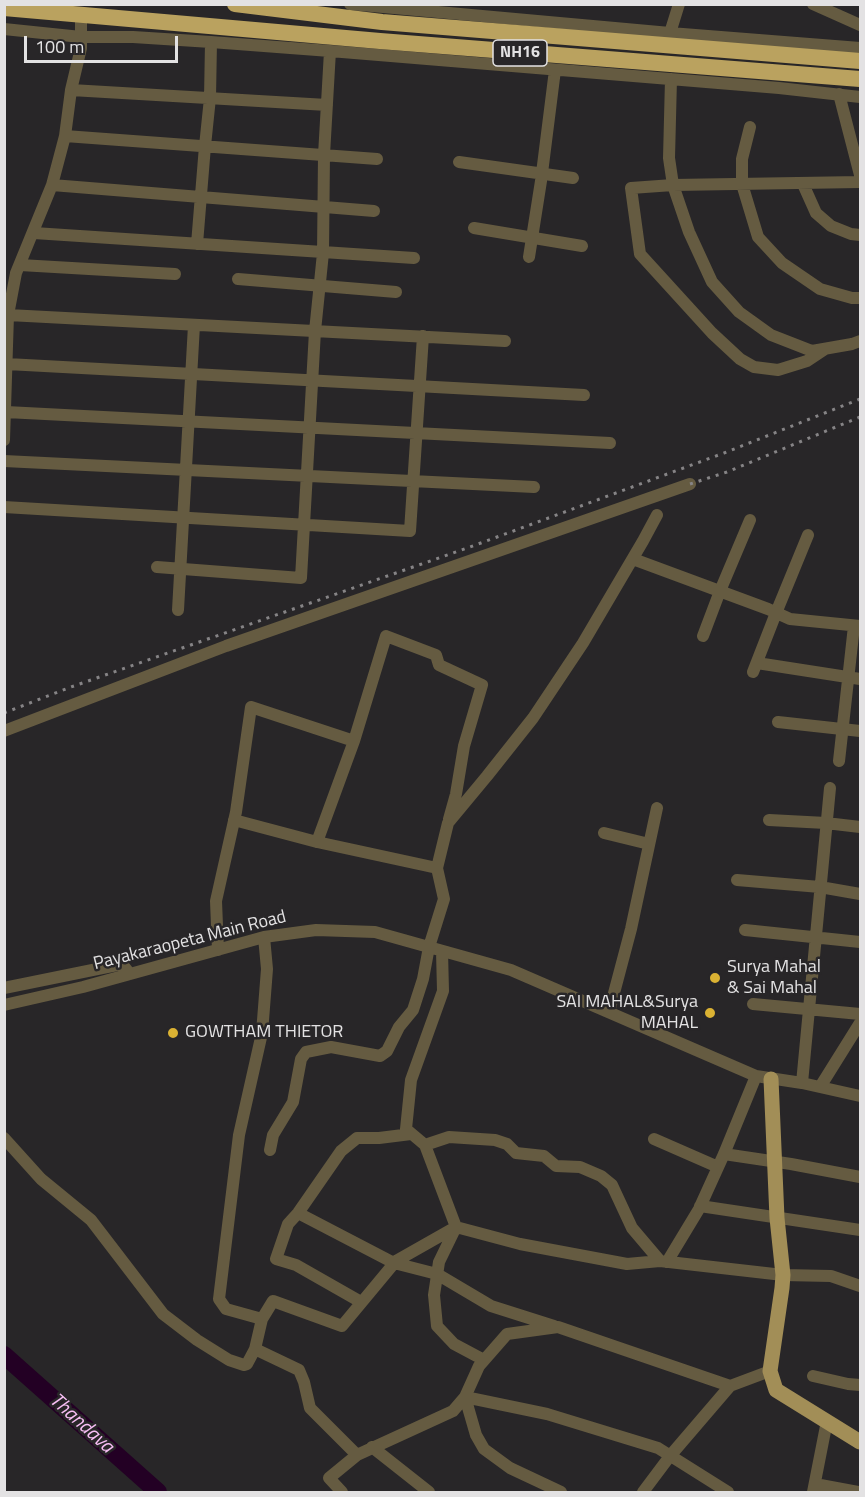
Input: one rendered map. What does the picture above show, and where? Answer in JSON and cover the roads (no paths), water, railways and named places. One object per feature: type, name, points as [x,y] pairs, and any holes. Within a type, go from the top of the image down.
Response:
[{"type":"highway","name":"NH16","points":[[235,4],[382,22],[861,61]]},
{"type":"highway","name":"NH16","points":[[4,8],[380,41],[861,79]]},
{"type":"main road","points":[[764,1077],[774,1162],[783,1275],[770,1371],[776,1390],[861,1442]]},
{"type":"street","points":[[350,4],[861,48]]},
{"type":"street","points":[[670,33],[679,4]]},
{"type":"street","points":[[813,4],[861,25]]},
{"type":"street","points":[[4,440],[8,315],[16,273],[52,186],[65,136],[71,90],[81,48],[81,15]]},
{"type":"street","points":[[4,29],[81,37],[133,37],[330,51],[779,88],[861,97]]},
{"type":"street","points":[[197,244],[210,98],[212,42]]},
{"type":"street","points":[[157,567],[301,578],[315,331],[323,253],[324,155],[330,51]]},
{"type":"street","points":[[529,257],[555,70]]},
{"type":"street","points":[[671,79],[669,158],[673,185],[689,232],[712,282],[739,312],[771,335],[812,351],[861,341]]},
{"type":"street","points":[[71,90],[327,105]]},
{"type":"street","points":[[839,94],[861,176]]},
{"type":"street","points":[[750,127],[742,159],[742,184],[758,237],[782,263],[820,289],[852,298],[861,298]]},
{"type":"street","points":[[65,136],[377,159]]},
{"type":"street","points":[[459,162],[573,178]]},
{"type":"street","points":[[825,349],[807,361],[778,370],[754,368],[740,359],[712,333],[640,254],[631,188],[673,185],[861,182]]},
{"type":"street","points":[[803,184],[816,213],[831,226],[851,234],[861,235]]},
{"type":"street","points":[[52,186],[374,211]]},
{"type":"street","points":[[474,228],[582,246]]},
{"type":"street","points":[[34,233],[414,258]]},
{"type":"street","points":[[20,265],[175,274]]},
{"type":"street","points":[[238,279],[396,292]]},
{"type":"street","points":[[8,315],[505,341]]},
{"type":"street","points":[[178,610],[194,325]]},
{"type":"street","points":[[4,507],[410,531],[423,336]]},
{"type":"street","points":[[7,363],[584,395]]},
{"type":"street","points":[[6,412],[610,442]]},
{"type":"street","points":[[4,461],[534,487]]},
{"type":"street","points":[[4,730],[226,646],[690,484]]},
{"type":"street","points":[[448,822],[488,776],[533,718],[583,643],[657,515]]},
{"type":"street","points":[[703,636],[750,520]]},
{"type":"street","points":[[808,535],[755,668],[854,678]]},
{"type":"street","points":[[633,559],[790,619],[857,626],[854,678],[842,729],[838,761]]},
{"type":"street","points":[[270,1150],[273,1135],[293,1102],[301,1059],[306,1052],[331,1047],[380,1056],[387,1051],[399,1027],[413,1010],[444,899],[437,868],[456,794],[464,746],[482,685],[440,665],[436,655],[386,636],[354,741],[317,842]]},
{"type":"street","points":[[218,950],[216,902],[234,820],[251,707],[354,741]]},
{"type":"street","points":[[778,722],[861,731]]},
{"type":"street","points":[[802,1083],[830,788]]},
{"type":"street","points":[[609,1012],[631,929],[657,808]]},
{"type":"street","points":[[234,820],[317,842],[437,868]]},
{"type":"street","points":[[769,820],[861,827]]},
{"type":"street","points":[[604,833],[649,844]]},
{"type":"street","points":[[737,880],[820,887],[861,894]]},
{"type":"street","name":"Payakaraopeta Main Road","points":[[4,1005],[83,987],[264,937],[316,930],[375,932],[511,970],[764,1077],[861,1096]]},
{"type":"street","points":[[745,930],[861,942]]},
{"type":"street","points":[[262,1319],[226,1309],[219,1299],[239,1135],[262,1034],[267,969],[264,937]]},
{"type":"street","points":[[442,951],[443,991],[411,1080],[406,1128],[424,1145],[456,1227],[437,1274],[434,1294],[437,1326],[454,1344],[484,1360]]},
{"type":"street","points":[[4,987],[122,964],[130,974]]},
{"type":"street","points":[[753,1004],[861,1014]]},
{"type":"street","points":[[820,1087],[860,1027]]},
{"type":"street","points":[[664,1262],[700,1206],[764,1077]]},
{"type":"street","points":[[361,1302],[296,1265],[276,1259],[288,1224],[341,1150],[357,1138],[411,1134]]},
{"type":"street","points":[[424,1145],[449,1137],[495,1140],[507,1144],[516,1153],[544,1156],[556,1166],[580,1167],[601,1176],[612,1185],[632,1228],[664,1262]]},
{"type":"street","points":[[4,1138],[41,1179],[91,1220],[163,1314],[197,1340],[230,1360],[244,1365],[247,1364],[255,1349],[262,1319],[273,1301],[342,1326],[394,1263],[456,1227],[520,1244],[627,1264],[664,1262],[783,1275],[831,1276],[861,1286]]},
{"type":"street","points":[[654,1139],[718,1167]]},
{"type":"street","points":[[724,1154],[861,1177]]},
{"type":"street","points":[[700,1206],[861,1230]]},
{"type":"street","points":[[298,1213],[394,1263],[437,1274],[491,1306],[730,1386]]},
{"type":"street","points":[[342,1492],[329,1478],[357,1455],[453,1411],[465,1397],[479,1365],[507,1334],[558,1327]]},
{"type":"street","points":[[255,1349],[299,1370],[310,1408],[357,1455]]},
{"type":"street","points":[[643,1492],[670,1455],[730,1386],[770,1371]]},
{"type":"street","points":[[813,1376],[861,1385]]},
{"type":"street","points":[[465,1397],[547,1414],[658,1448],[728,1492]]},
{"type":"street","points":[[465,1397],[476,1435],[484,1449],[510,1468],[561,1492]]},
{"type":"street","points":[[826,1421],[814,1488],[858,1492]]},
{"type":"street","points":[[372,1447],[429,1492]]},
{"type":"waterway","name":"Thandava","points":[[4,1355],[158,1492]]},
{"type":"railway","points":[[4,713],[71,687],[470,547],[724,453],[860,399]]},
{"type":"railway","points":[[690,484],[727,472],[860,417]]},
{"type":"place","name":"Surya Mahal & Sai Mahal","points":[[715,978]]},
{"type":"place","name":"SAI MAHAL&Surya MAHAL","points":[[710,1013]]},
{"type":"place","name":"GOWTHAM THIETOR","points":[[173,1033]]}]
